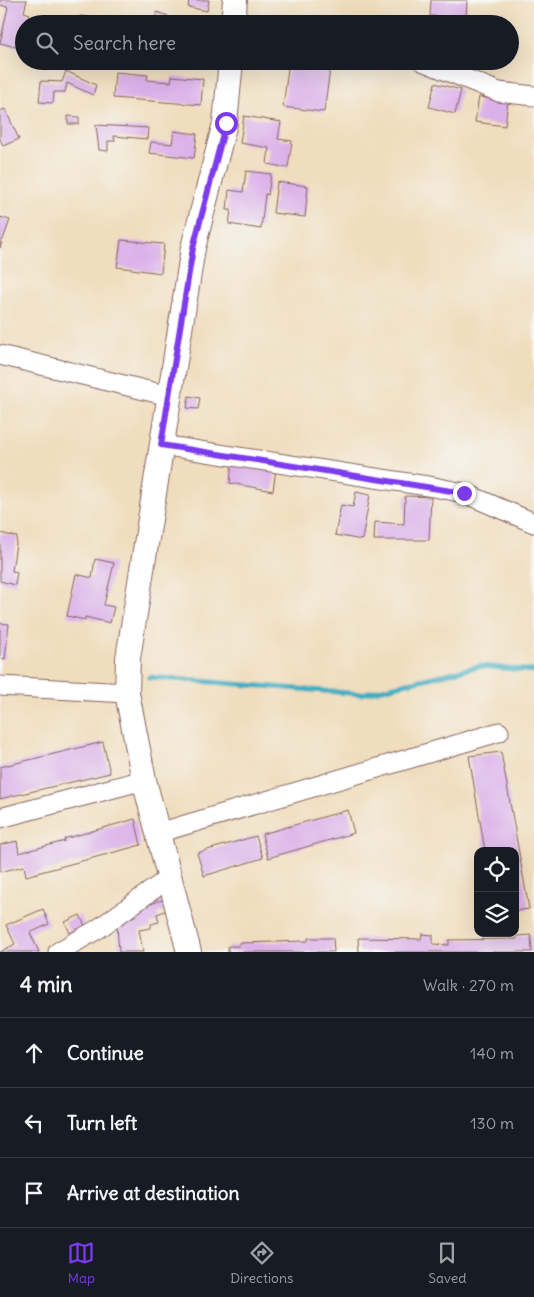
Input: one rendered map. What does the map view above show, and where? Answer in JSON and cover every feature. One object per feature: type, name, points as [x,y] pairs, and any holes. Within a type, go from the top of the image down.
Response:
[{"type":"main road","points":[[234,15],[235,0]]},
{"type":"main road","points":[[189,952],[144,780],[127,693],[128,658],[193,248],[226,123],[230,70]]},
{"type":"street","points":[[444,70],[499,92],[534,96]]},
{"type":"street","points":[[0,355],[169,396]]},
{"type":"street","points":[[161,445],[464,493],[534,523]]},
{"type":"street","points":[[0,686],[127,693]]},
{"type":"street","points":[[158,833],[498,732]]},
{"type":"street","points":[[0,818],[144,780]]},
{"type":"street","points":[[58,952],[98,929],[169,878]]},
{"type":"building","points":[[0,0],[27,0],[24,12],[30,15],[15,15],[15,47],[0,43],[8,7],[0,5]]},
{"type":"building","points":[[189,0],[209,0],[207,11],[188,7]]},
{"type":"building","points":[[431,0],[467,0],[466,15],[430,15]]},
{"type":"building","points":[[288,70],[330,70],[324,112],[283,107]]},
{"type":"building","points":[[66,71],[96,85],[93,95],[67,83],[65,92],[54,92],[53,103],[39,102],[41,81],[62,82]]},
{"type":"building","points":[[115,72],[148,75],[147,80],[171,82],[172,76],[203,79],[201,105],[113,98]]},
{"type":"building","points":[[435,83],[461,90],[455,114],[429,107]]},
{"type":"building","points":[[479,97],[508,101],[505,126],[475,122]]},
{"type":"building","points":[[5,109],[19,139],[3,146],[0,139],[0,111]]},
{"type":"building","points":[[68,116],[79,117],[79,124],[68,124]]},
{"type":"building","points":[[244,116],[281,122],[278,139],[292,141],[288,168],[267,164],[269,148],[240,143]]},
{"type":"building","points":[[96,125],[148,128],[147,139],[114,136],[115,141],[108,141],[108,151],[99,150]]},
{"type":"building","points":[[174,131],[197,134],[194,158],[149,153],[151,142],[172,144]]},
{"type":"building","points":[[246,171],[271,174],[268,195],[265,194],[261,229],[229,224],[231,210],[227,210],[229,190],[243,192]]},
{"type":"building","points":[[277,182],[308,186],[305,217],[273,213]]},
{"type":"building","points":[[0,217],[10,220],[0,248]]},
{"type":"building","points":[[121,240],[164,244],[161,273],[117,267]]},
{"type":"building","points":[[189,396],[200,398],[198,409],[187,408]]},
{"type":"building","points":[[232,461],[276,469],[273,491],[230,483]]},
{"type":"building","points":[[356,492],[370,495],[362,540],[335,535],[341,505],[353,507]]},
{"type":"building","points":[[405,496],[431,497],[429,540],[374,540],[375,522],[404,524]]},
{"type":"building","points":[[0,533],[17,537],[12,571],[17,572],[15,585],[0,581]]},
{"type":"building","points":[[95,559],[114,563],[104,605],[114,607],[110,623],[85,617],[85,620],[67,616],[76,574],[92,578]]},
{"type":"building","points":[[0,623],[9,624],[5,659],[0,658]]},
{"type":"building","points":[[103,742],[110,773],[0,799],[0,767]]},
{"type":"building","points":[[501,752],[518,847],[484,847],[469,756]]},
{"type":"building","points":[[348,810],[354,833],[268,858],[262,834]]},
{"type":"building","points":[[135,819],[141,845],[26,876],[24,866],[0,872],[0,845],[17,841],[19,853]]},
{"type":"building","points":[[256,836],[263,858],[204,876],[197,853]]},
{"type":"building","points":[[519,853],[529,909],[519,910]]},
{"type":"building","points":[[167,898],[170,909],[157,914],[159,922],[151,924],[151,928],[139,930],[143,952],[119,952],[117,926],[136,915],[137,909]]},
{"type":"building","points":[[43,909],[49,924],[30,933],[39,952],[0,952],[15,944],[6,925]]},
{"type":"building","points":[[80,915],[85,926],[70,933],[65,922]]},
{"type":"building","points":[[422,934],[433,935],[433,944],[449,945],[449,940],[517,939],[519,936],[531,935],[532,952],[359,952],[358,938],[421,939]]},
{"type":"building","points":[[308,938],[333,938],[334,952],[228,952],[228,946],[239,946],[239,943],[308,941]]},
{"type":"waterway","points":[[149,677],[361,694],[480,666],[534,671]]},
{"type":"route","points":[[226,123],[193,248],[161,445],[464,493]]}]
